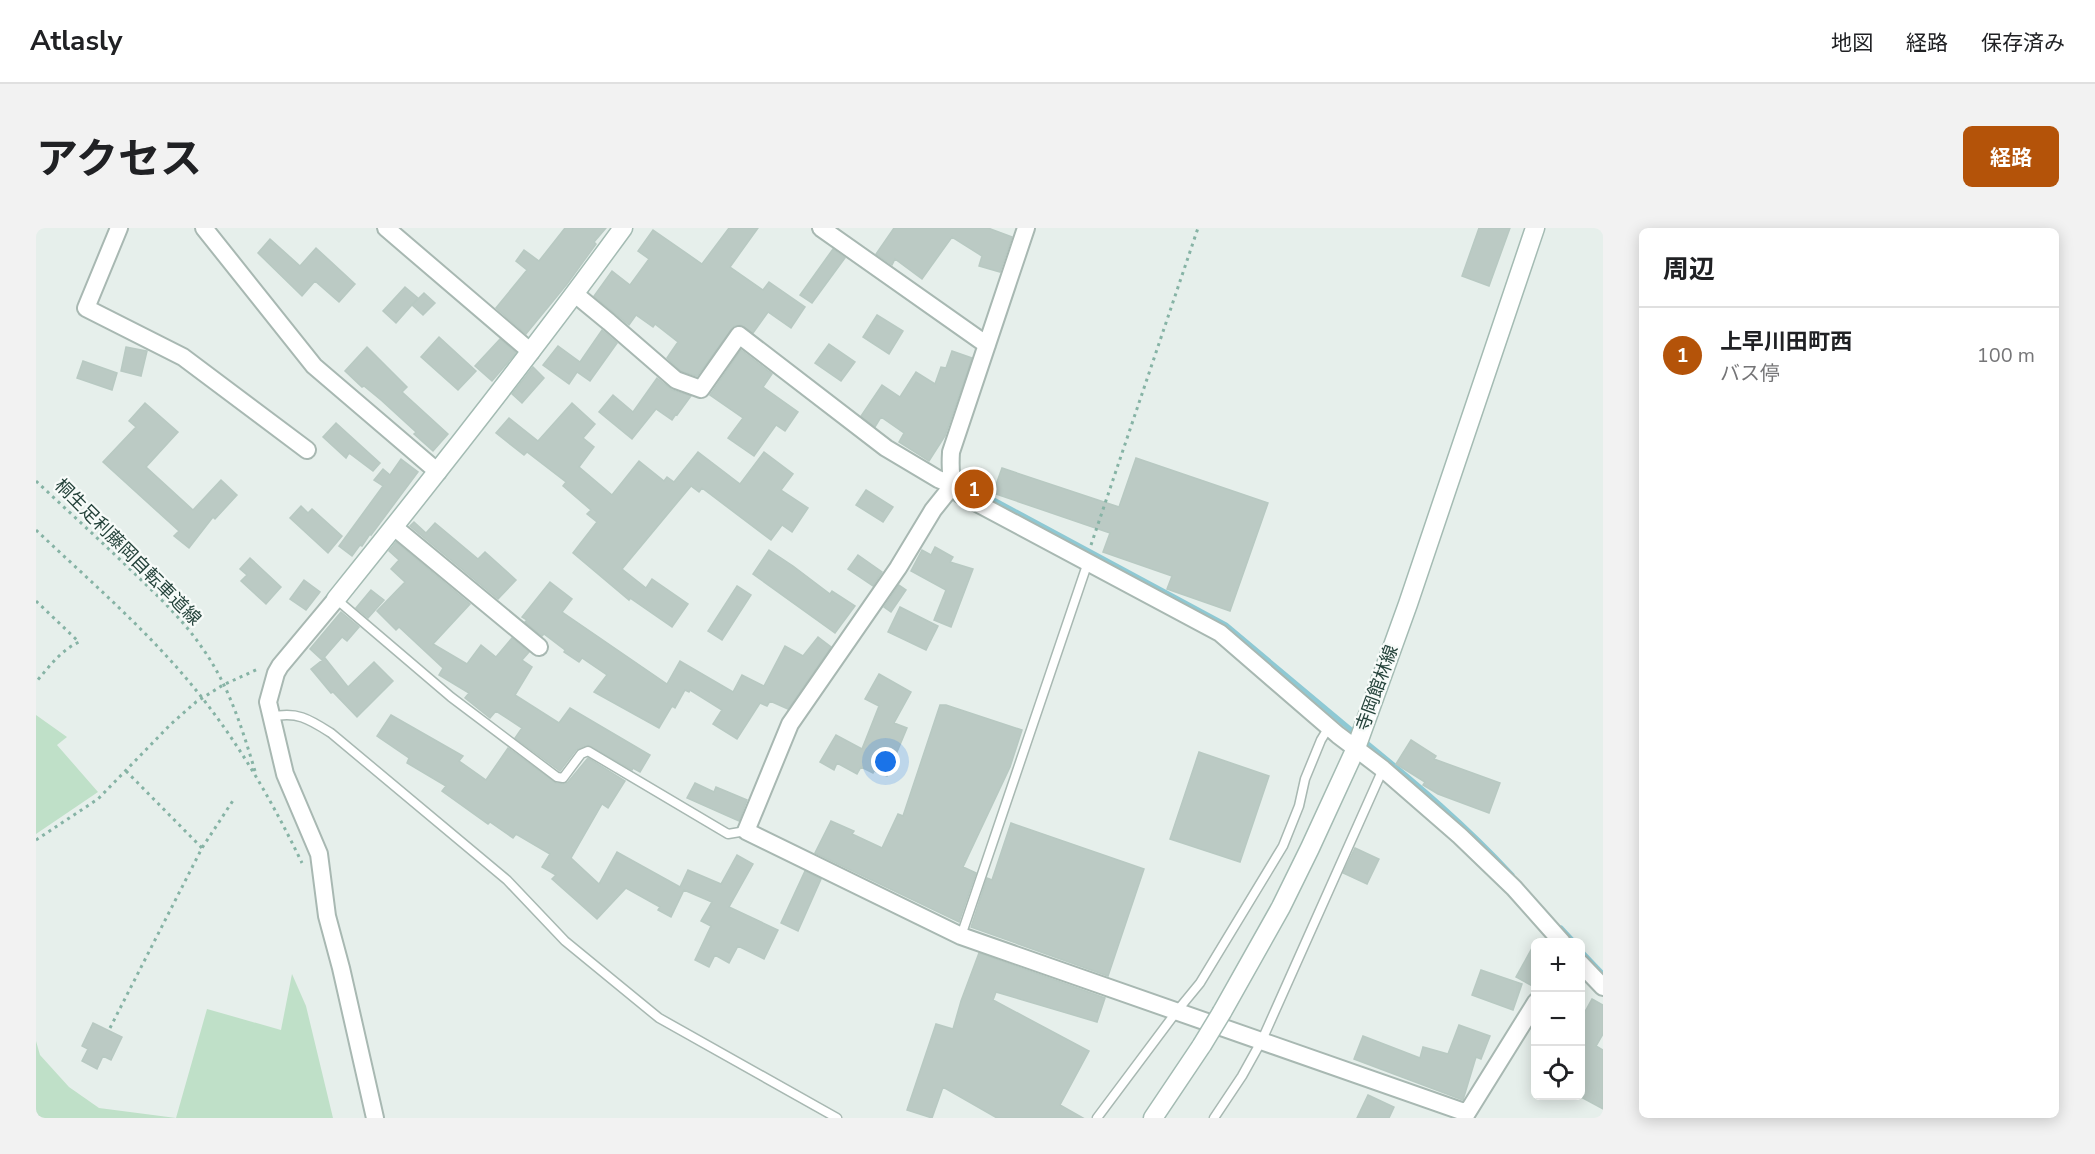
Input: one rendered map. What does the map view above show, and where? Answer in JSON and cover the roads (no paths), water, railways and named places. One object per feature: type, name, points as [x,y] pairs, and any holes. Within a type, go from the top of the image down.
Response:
[{"type":"main road","points":[[336,599],[531,352],[623,228]]},
{"type":"main road","name":"寺岡館林線","points":[[1153,1118],[1202,1045],[1291,887],[1356,748],[1408,604],[1535,228]]},
{"type":"street","points":[[118,228],[86,308],[183,357],[307,450]]},
{"type":"street","points":[[204,228],[314,366],[438,472]]},
{"type":"street","points":[[386,228],[531,352]]},
{"type":"street","points":[[821,228],[987,345]]},
{"type":"street","points":[[1026,228],[951,452],[950,470],[953,485],[960,494],[1220,633],[1460,836],[1558,938]]},
{"type":"street","points":[[575,294],[676,380],[701,389],[739,335],[886,448],[938,479],[953,485]]},
{"type":"street","points":[[953,485],[933,510],[898,568],[790,724],[746,831],[961,936],[1262,1040],[1465,1115],[1531,1010]]},
{"type":"street","points":[[394,527],[539,648]]},
{"type":"street","points":[[336,599],[276,673],[268,702],[285,774],[319,854],[327,916],[375,1118]]},
{"type":"street","points":[[1585,967],[1603,987]]},
{"type":"lane","points":[[961,936],[1088,561]]},
{"type":"lane","points":[[336,599],[451,697],[557,777],[563,777],[581,754],[588,751],[728,834],[746,831]]},
{"type":"lane","points":[[271,717],[288,713],[309,719],[331,733],[507,880],[565,941],[645,1008],[674,1027],[837,1118]]},
{"type":"lane","points":[[1097,1118],[1200,983],[1283,846],[1299,806],[1305,779],[1321,740],[1329,727]]},
{"type":"lane","points":[[1214,1118],[1242,1076],[1262,1040],[1383,769]]},
{"type":"waterway","points":[[966,485],[1226,625],[1356,734]]},
{"type":"waterway","points":[[1363,740],[1440,805],[1512,875]]},
{"type":"waterway","points":[[1561,928],[1570,938]]},
{"type":"waterway","points":[[1585,955],[1603,974]]},
{"type":"place","name":"上早川田町西","points":[[974,489]]}]
